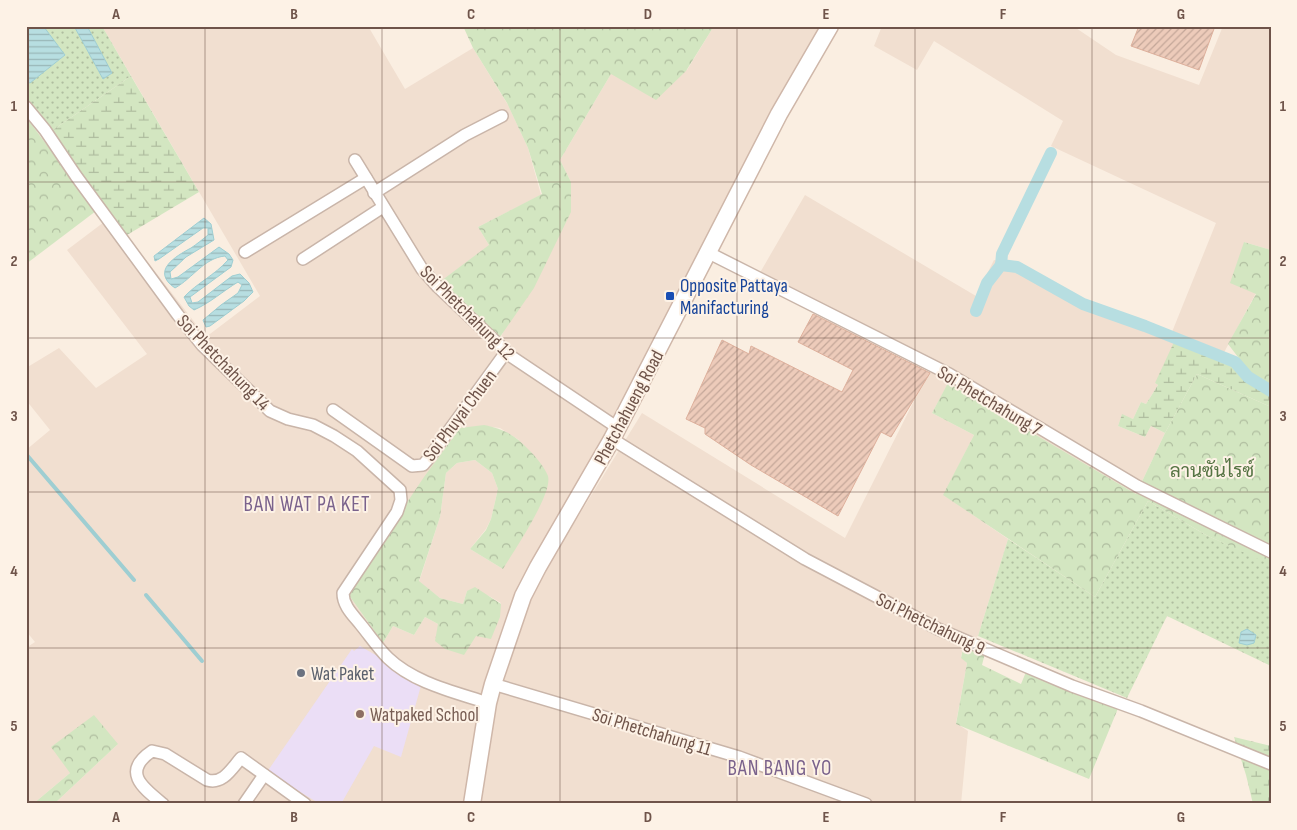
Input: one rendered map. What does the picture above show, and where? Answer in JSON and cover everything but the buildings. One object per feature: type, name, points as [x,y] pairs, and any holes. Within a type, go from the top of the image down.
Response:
[{"type":"main road","name":"Phetchahueng Road","points":[[472,804],[488,703],[523,596],[615,433],[779,114],[830,26]]},
{"type":"street","name":"Soi Phetchahung 14","points":[[26,107],[45,130],[76,176],[202,345],[270,411],[288,419],[313,426],[334,436],[357,451],[400,490],[401,500],[397,512],[343,593],[345,605],[388,658],[399,666],[422,680],[488,703]]},
{"type":"street","points":[[374,192],[465,134],[502,116]]},
{"type":"street","name":"Soi Phetchahung 12","points":[[355,160],[422,269],[461,310],[506,352],[615,433]]},
{"type":"street","points":[[245,252],[366,178]]},
{"type":"street","points":[[303,259],[383,207]]},
{"type":"street","name":"Soi Phetchahung 7","points":[[707,252],[949,374],[1137,486],[1271,552]]},
{"type":"street","name":"Soi Phuyai Chuen","points":[[333,410],[412,466],[423,465],[506,352]]},
{"type":"street","name":"Soi Phetchahung 9","points":[[615,433],[805,559],[938,629],[1072,686],[1141,711],[1271,764]]},
{"type":"street","name":"Soi Phetchahung 11","points":[[493,684],[739,757],[866,804]]},
{"type":"street","points":[[163,804],[140,784],[137,772],[139,764],[152,751],[165,754],[212,782],[222,779],[241,758],[305,804]]},
{"type":"street","points":[[244,804],[264,775]]},
{"type":"shaded area","points":[[102,26],[368,26],[405,89],[473,48],[508,105],[528,148],[541,195],[478,227],[489,245],[501,337],[571,182],[560,160],[611,74],[687,70],[714,26],[825,26],[490,675],[472,804],[54,804],[118,744],[70,773],[33,804],[26,804],[26,648],[35,642],[26,631],[26,450],[50,430],[26,400],[26,368],[59,348],[96,388],[147,354],[67,250],[112,216],[206,337],[260,296]],"holes":[[[484,426],[500,428],[519,440],[503,569],[470,549],[486,529],[491,519],[498,489],[492,473],[475,460],[457,463],[446,473],[440,517],[419,582],[440,598],[463,604],[467,591],[489,596],[501,603],[476,635],[438,624],[425,617],[414,635],[393,626],[383,643],[348,594],[460,428]]]},
{"type":"shaded area","points":[[882,26],[1073,26],[1116,55],[1199,85],[1223,26],[1271,26],[1271,250],[1244,242],[1256,293],[1220,360],[1204,353],[1155,383],[1158,385],[1146,404],[1141,402],[1133,419],[1122,415],[1118,426],[1145,437],[1151,426],[1165,433],[1136,494],[948,384],[932,413],[974,435],[944,495],[1008,539],[978,636],[964,644],[961,657],[967,663],[956,723],[968,731],[961,804],[479,804],[495,705],[522,617],[555,554],[642,413],[845,538],[929,371],[754,283],[805,195],[976,296],[994,260],[1017,265],[1081,299],[1172,332],[1216,223],[1051,146],[1063,121],[934,41],[917,70],[874,46]]},
{"type":"shaded area","name":"Watpaked School","points":[[360,646],[422,682],[401,757],[374,746],[341,804],[320,804],[267,772],[352,649],[354,651]]},
{"type":"green space","points":[[42,26],[74,26],[103,79],[112,73],[87,26],[102,26],[131,76],[50,132],[26,99],[26,81],[30,83],[65,55]]},
{"type":"green space","points":[[463,26],[714,26],[686,71],[656,100],[611,74],[560,160],[571,182],[571,212],[534,288],[500,337],[441,281],[489,245],[478,227],[542,194],[528,148],[507,103],[473,48]]},
{"type":"green space","points":[[131,76],[199,192],[127,235],[50,132]]},
{"type":"green space","points":[[26,117],[96,211],[26,264]]},
{"type":"green space","points":[[1244,242],[1271,250],[1271,386],[1251,374],[1228,344],[1256,294],[1230,283]]},
{"type":"green space","points":[[1174,342],[1231,364],[1247,380],[1271,395],[1271,407],[1197,374],[1165,433],[1151,426],[1145,437],[1118,426],[1122,414],[1133,419],[1141,402],[1146,404],[1158,385],[1155,383]]},
{"type":"green space","name":"ลานซันไรซ์","points":[[1197,374],[1271,407],[1271,565],[1206,535],[1148,501],[1095,597],[943,495],[974,435],[932,413],[948,383],[1136,494],[1165,433]]},
{"type":"green space","points":[[484,425],[510,434],[520,441],[543,466],[548,476],[548,484],[539,509],[503,569],[470,549],[486,530],[491,519],[498,489],[492,473],[475,460],[457,463],[446,473],[440,517],[419,581],[440,598],[463,604],[467,591],[475,587],[501,604],[500,617],[491,639],[476,636],[464,655],[445,649],[435,641],[438,624],[425,617],[414,635],[393,626],[383,643],[348,594],[351,586],[424,477],[460,428]]},
{"type":"green space","points":[[1148,501],[1206,535],[1271,564],[1271,666],[1167,616],[1127,698],[978,636],[1008,539],[1095,597]]},
{"type":"green space","points":[[964,644],[985,653],[982,665],[1021,684],[1026,672],[1119,706],[1089,779],[956,724],[967,663],[961,658]]},
{"type":"green space","points":[[94,715],[118,744],[54,804],[33,804],[70,773],[51,747]]},
{"type":"green space","points":[[1234,737],[1271,746],[1271,804],[1253,804]]},
{"type":"water","points":[[34,26],[44,27],[65,55],[30,83],[26,81],[26,31]]},
{"type":"water","points":[[74,26],[87,26],[112,73],[103,79]]},
{"type":"water","points":[[204,218],[211,224],[214,240],[186,257],[170,272],[171,279],[178,277],[219,247],[229,254],[233,260],[231,267],[190,297],[192,303],[198,302],[232,276],[240,274],[249,283],[253,292],[244,301],[206,327],[203,320],[238,293],[242,285],[238,282],[194,310],[189,306],[184,297],[228,260],[225,256],[211,260],[175,288],[168,282],[165,270],[179,255],[208,235],[208,228],[203,228],[155,261],[154,256]]},
{"type":"water","points":[[1247,629],[1256,635],[1254,643],[1247,645],[1239,643],[1241,632]]},
{"type":"waterway","points":[[1001,265],[1002,254],[1051,153]]},
{"type":"waterway","points":[[976,311],[987,283],[1001,265],[1017,267],[1083,304],[1145,326],[1235,362],[1248,377],[1271,391]]},
{"type":"waterway","points":[[26,454],[134,580]]},
{"type":"waterway","points":[[146,595],[202,661]]},
{"type":"place","name":"Opposite Pattaya Manifacturing","points":[[670,296]]},
{"type":"place","name":"Wat Paket","points":[[301,673]]},
{"type":"place","name":"Watpaked School","points":[[360,714]]},
{"type":"district","name":"BAN WAT PA KET","points":[[307,504]]},
{"type":"district","name":"BAN BANG YO","points":[[780,768]]}]
